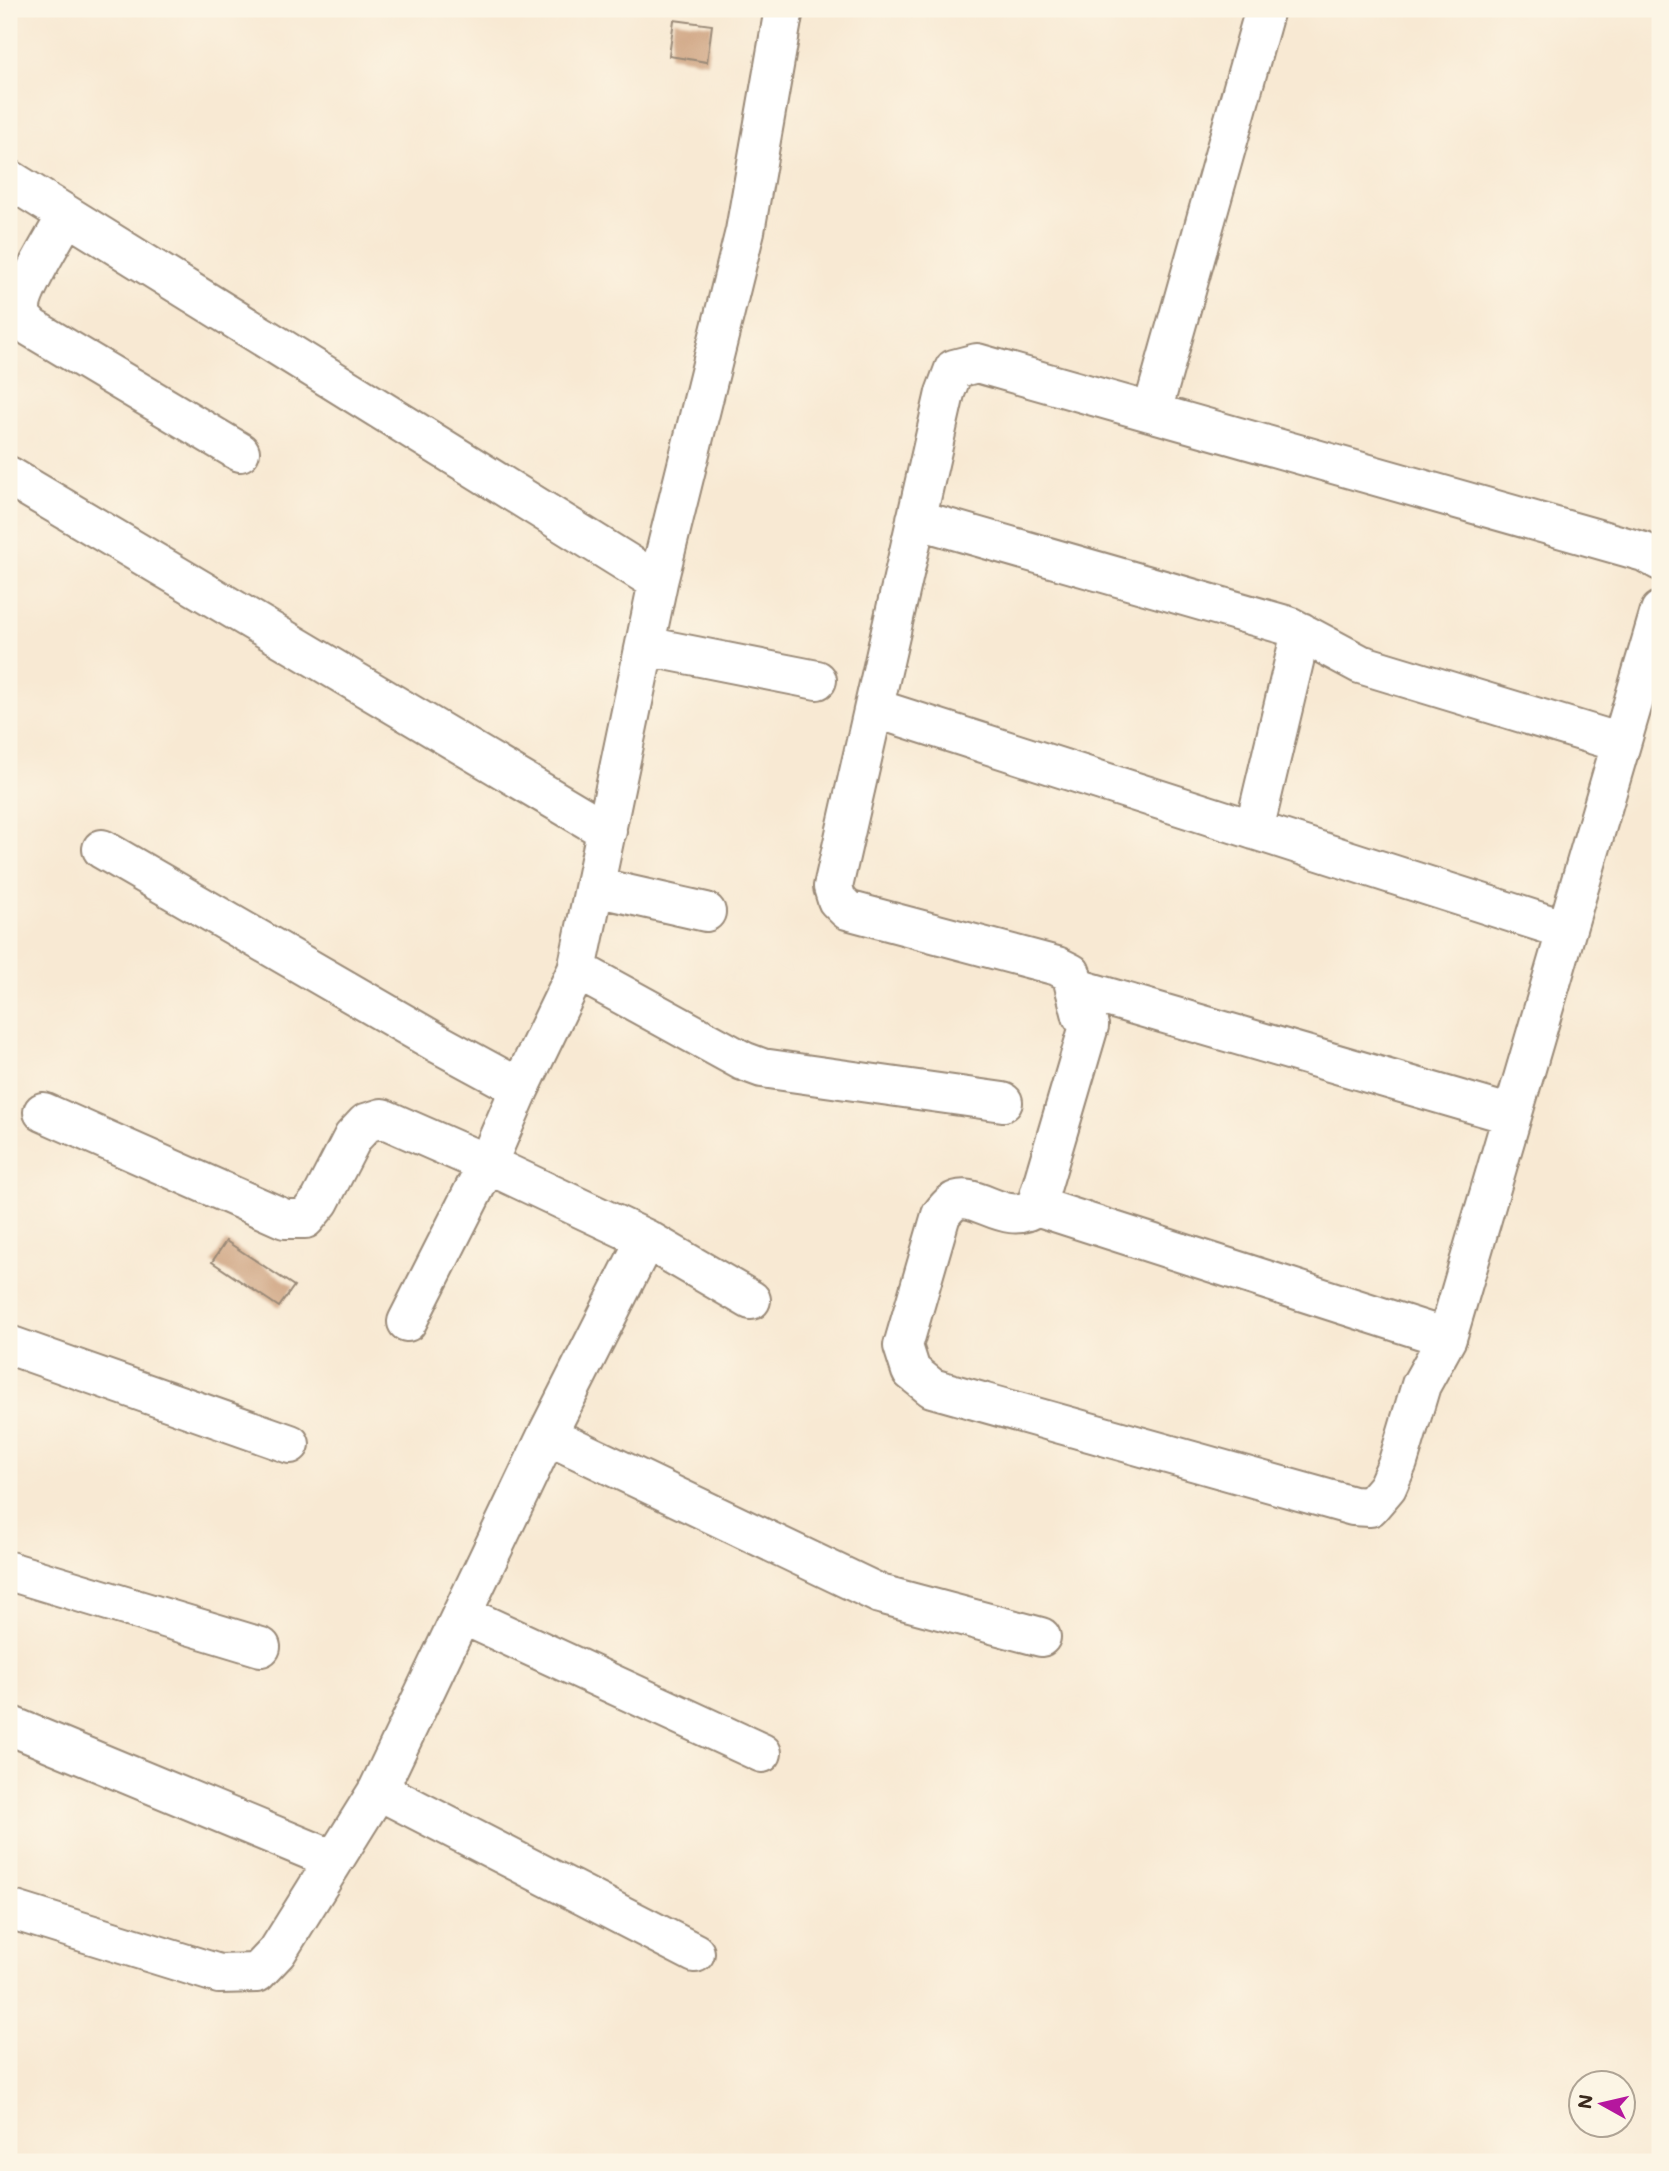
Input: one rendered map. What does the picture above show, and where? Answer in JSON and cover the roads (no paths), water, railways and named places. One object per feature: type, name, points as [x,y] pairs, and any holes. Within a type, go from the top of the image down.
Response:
[{"type":"street","points":[[407,1322],[487,1164],[577,970],[658,582],[745,231],[784,9]]},
{"type":"street","points":[[1152,412],[1265,9]]},
{"type":"street","points":[[9,179],[658,582]]},
{"type":"street","points":[[67,215],[25,292],[21,307],[23,320],[32,328],[240,452]]},
{"type":"street","points":[[1660,561],[1644,552],[978,363],[954,369],[945,393],[833,887],[837,900],[847,910],[1057,966],[1071,973],[1082,1016],[1089,1026],[1036,1206],[1027,1213],[1015,1215],[964,1199],[953,1202],[941,1215],[903,1346],[911,1371],[932,1388],[1353,1506],[1370,1507],[1387,1488],[1398,1462],[1420,1385],[1447,1338],[1660,611]]},
{"type":"street","points":[[9,476],[607,831]]},
{"type":"street","points":[[916,519],[1289,626],[1360,664],[1621,743]]},
{"type":"street","points":[[1254,830],[1301,632]]},
{"type":"street","points":[[645,646],[817,680]]},
{"type":"street","points":[[874,708],[1566,930]]},
{"type":"street","points":[[102,849],[520,1088]]},
{"type":"street","points":[[595,887],[706,912]]},
{"type":"street","points":[[577,970],[743,1061],[762,1068],[1003,1102]]},
{"type":"street","points":[[1076,988],[1512,1115]]},
{"type":"street","points":[[43,1112],[285,1219],[305,1219],[320,1201],[353,1138],[366,1123],[382,1118],[646,1238],[751,1300]]},
{"type":"street","points":[[1036,1206],[1447,1338]]},
{"type":"street","points":[[9,1909],[219,1974],[257,1973],[276,1952],[378,1790],[547,1435],[646,1238]]},
{"type":"street","points":[[9,1345],[290,1444]]},
{"type":"street","points":[[547,1435],[880,1594],[1041,1637]]},
{"type":"street","points":[[9,1571],[261,1647]]},
{"type":"street","points":[[463,1615],[762,1754]]},
{"type":"street","points":[[9,1725],[334,1860]]},
{"type":"street","points":[[378,1790],[695,1953]]}]
